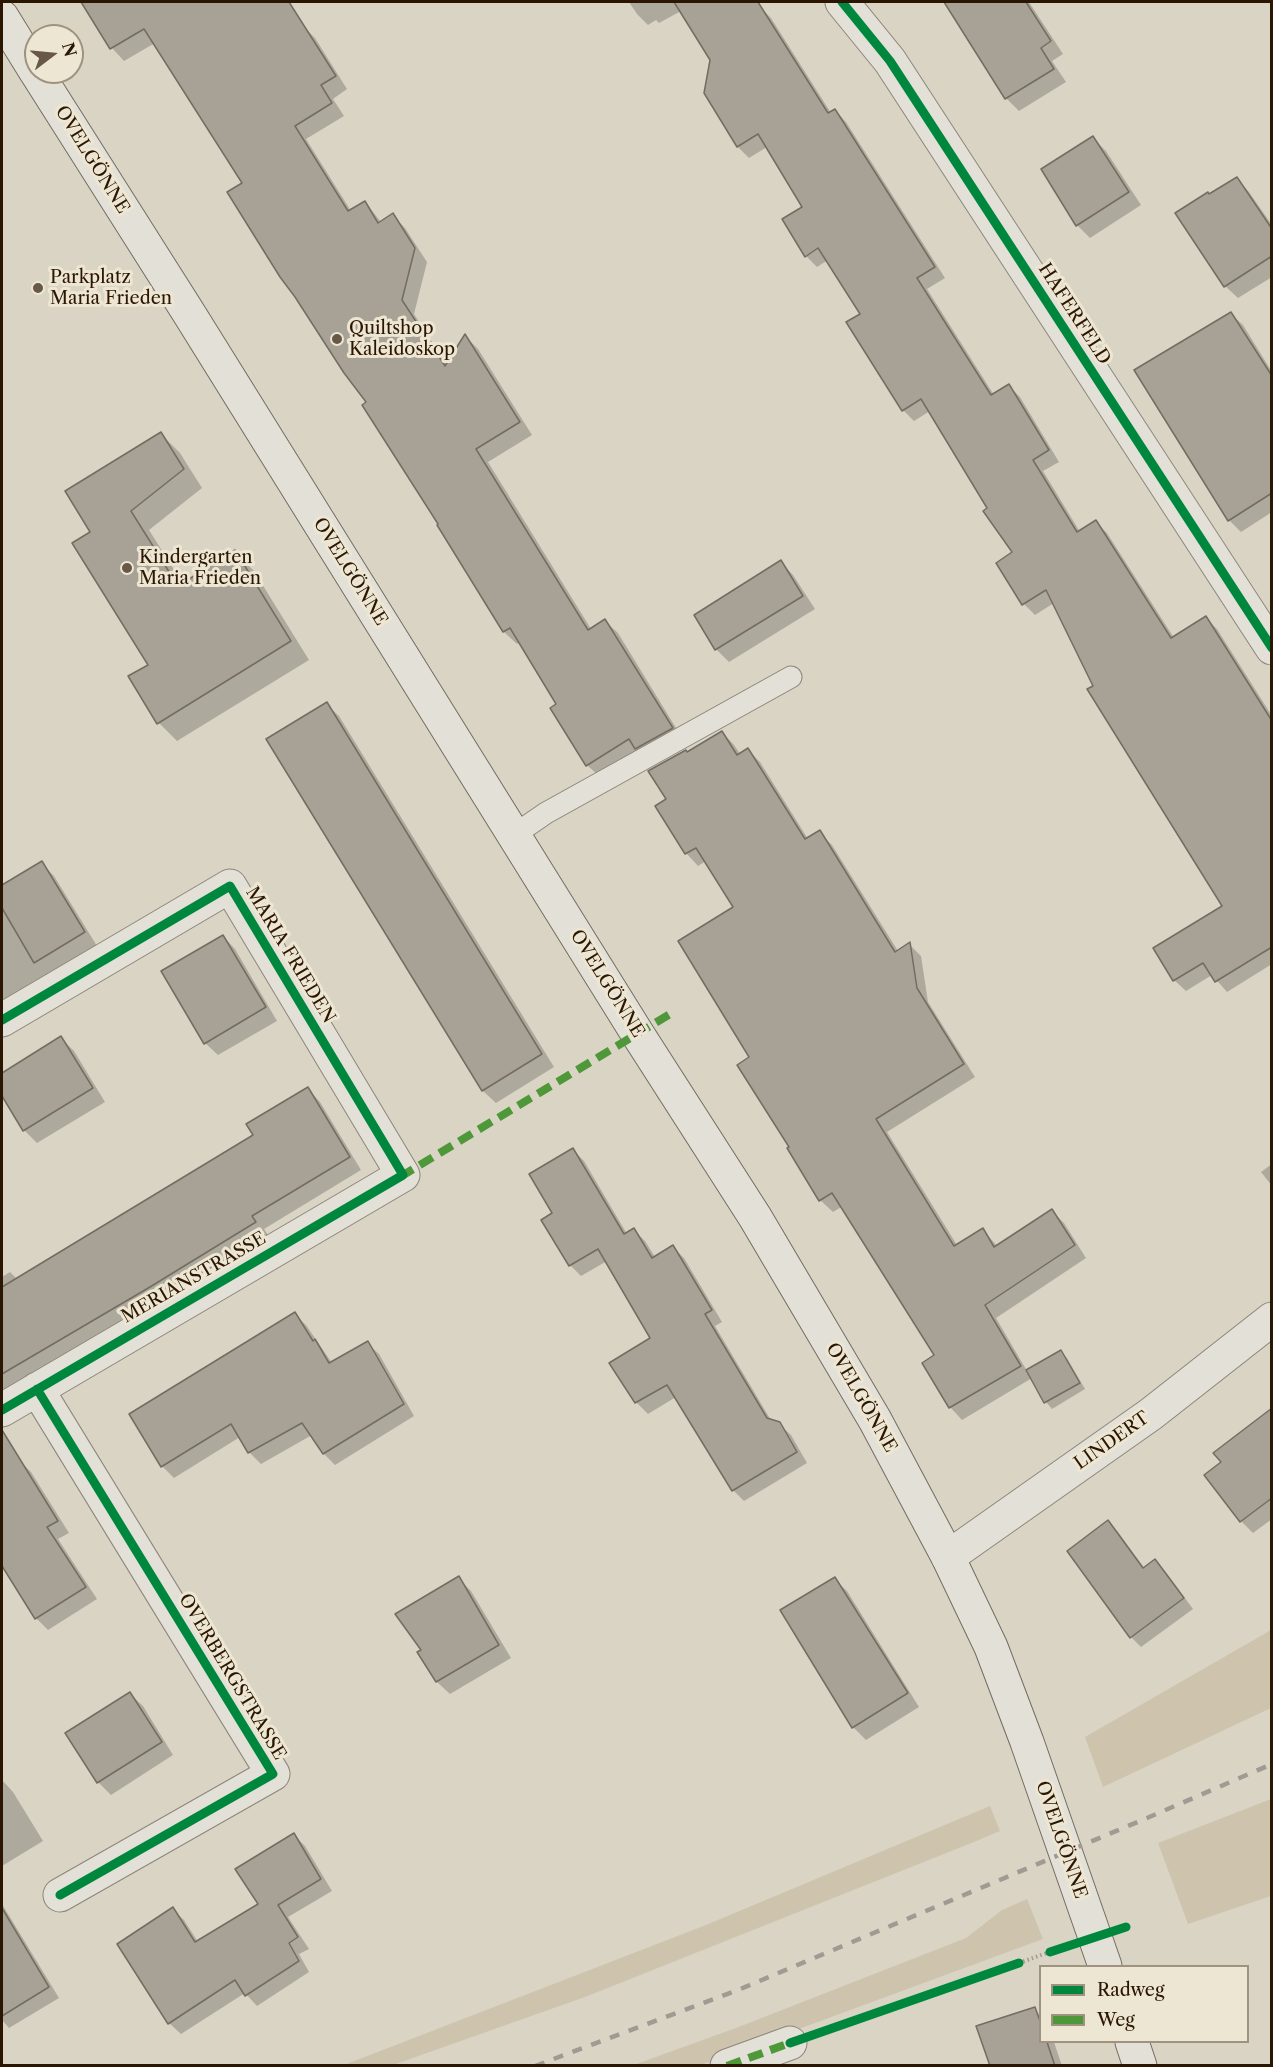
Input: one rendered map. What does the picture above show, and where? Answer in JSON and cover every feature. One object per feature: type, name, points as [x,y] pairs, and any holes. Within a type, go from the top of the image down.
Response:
[{"type":"street","name":"HAFERFELD","points":[[842,2],[890,61],[1272,648]]},
{"type":"street","name":"OVELGÖNNE","points":[[2,17],[24,53]]},
{"type":"street","name":"OVELGÖNNE","points":[[44,84],[755,1217],[875,1420],[948,1557],[991,1647],[1027,1742],[1100,1952]]},
{"type":"street","name":"MARIA FRIEDEN","points":[[2,1020],[230,886],[403,1175]]},
{"type":"street","name":"MERIANSTRASSE","points":[[2,1410],[403,1175]]},
{"type":"street","name":"LINDERT","points":[[948,1557],[1151,1413],[1272,1318]]},
{"type":"street","name":"OVERBERGSTRASSE","points":[[37,1389],[273,1774],[60,1895]]},
{"type":"street","points":[[727,2066],[790,2043]]},
{"type":"street","points":[[1132,2043],[1140,2066]]},
{"type":"lane","points":[[514,835],[546,813],[791,677]]},
{"type":"path","points":[[1019,1963],[1050,1952]]},
{"type":"shaded area","points":[[1271,1630],[1271,1708],[1103,1787],[1085,1737]]},
{"type":"shaded area","points":[[1271,1799],[1271,1896],[1188,1924],[1158,1843]]},
{"type":"shaded area","points":[[990,1806],[1000,1831],[974,1842],[585,1997],[393,2065],[344,2065],[706,1925]]},
{"type":"shaded area","points":[[1027,1899],[1043,1939],[701,2065],[631,2066],[736,2028],[966,1938],[1002,1910]]},
{"type":"building","points":[[81,2],[289,2],[336,76],[321,85],[332,103],[295,126],[348,211],[365,201],[378,223],[393,213],[415,248],[402,300],[445,366],[465,334],[520,422],[476,449],[588,630],[605,619],[673,728],[635,749],[629,739],[586,766],[550,708],[556,704],[510,628],[503,632],[362,405],[366,402],[280,277],[227,192],[242,183],[144,29],[110,49]]},
{"type":"building","points":[[674,2],[758,2],[828,113],[835,109],[935,267],[917,278],[991,395],[1009,384],[1049,450],[1033,460],[1077,532],[1096,520],[1171,638],[1206,616],[1272,721],[1272,947],[1215,982],[1203,963],[1173,981],[1153,948],[1222,906],[1087,689],[1093,686],[1046,590],[1022,605],[996,563],[1012,552],[983,511],[987,508],[921,399],[902,411],[846,322],[860,314],[818,248],[805,257],[782,219],[802,207],[758,134],[737,147],[704,93],[710,60]]},
{"type":"building","points":[[944,2],[1026,2],[1051,41],[1041,48],[1054,69],[1005,99]]},
{"type":"building","points":[[1093,136],[1129,192],[1076,226],[1041,169]]},
{"type":"building","points":[[1237,177],[1272,229],[1272,256],[1224,287],[1175,213]]},
{"type":"building","points":[[1231,312],[1272,376],[1272,493],[1228,521],[1134,370]]},
{"type":"building","name":"Kindergarten Maria Frieden","points":[[161,432],[184,469],[131,511],[178,586],[235,550],[291,641],[157,724],[128,676],[148,665],[72,543],[90,532],[65,491]]},
{"type":"building","points":[[781,560],[803,596],[715,650],[694,615]]},
{"type":"building","points":[[327,702],[542,1054],[482,1091],[266,739]]},
{"type":"building","points":[[722,731],[737,755],[748,748],[805,839],[820,830],[895,952],[910,942],[917,988],[964,1064],[876,1119],[954,1246],[983,1228],[994,1247],[1052,1209],[1075,1245],[985,1305],[1021,1366],[949,1408],[922,1363],[934,1355],[832,1193],[819,1201],[787,1148],[789,1147],[737,1065],[749,1057],[678,941],[733,907],[696,848],[685,854],[655,806],[666,799],[648,771],[686,750],[687,752]]},
{"type":"building","points":[[42,861],[85,932],[34,963],[2,908],[2,885]]},
{"type":"building","points":[[223,935],[266,1007],[204,1044],[161,971]]},
{"type":"building","points":[[61,1036],[93,1088],[23,1131],[2,1096],[2,1073]]},
{"type":"building","points":[[308,1087],[350,1157],[252,1216],[256,1222],[2,1374],[2,1287],[253,1135],[246,1124]]},
{"type":"building","points":[[573,1148],[624,1234],[634,1228],[652,1258],[673,1245],[712,1310],[705,1314],[767,1418],[780,1422],[797,1452],[732,1491],[667,1385],[635,1403],[609,1363],[650,1338],[598,1249],[569,1266],[541,1220],[552,1213],[529,1174]]},
{"type":"building","points":[[295,1312],[329,1363],[368,1341],[404,1404],[323,1454],[302,1423],[248,1453],[231,1424],[161,1467],[129,1414]]},
{"type":"building","points":[[1061,1350],[1080,1383],[1044,1403],[1026,1370]]},
{"type":"building","points":[[1272,1408],[1272,1498],[1240,1522],[1204,1475],[1221,1462],[1213,1453]]},
{"type":"building","points":[[2,1430],[58,1521],[47,1527],[86,1587],[35,1619],[2,1566]]},
{"type":"building","points":[[1108,1520],[1143,1568],[1155,1559],[1184,1598],[1130,1638],[1067,1551]]},
{"type":"building","points":[[459,1576],[499,1645],[436,1682],[417,1652],[421,1650],[395,1614]]},
{"type":"building","points":[[835,1577],[908,1693],[852,1728],[780,1610]]},
{"type":"building","points":[[130,1692],[162,1742],[97,1783],[65,1733]]},
{"type":"building","points":[[294,1833],[321,1879],[278,1905],[298,1937],[289,1943],[299,1961],[245,1996],[235,1980],[168,2024],[117,1944],[173,1907],[195,1942],[258,1904],[235,1869]]},
{"type":"building","points":[[2,1908],[49,1987],[2,2016]]},
{"type":"building","points":[[1035,2007],[1039,2018],[1039,2043],[1047,2043],[1055,2066],[990,2066],[976,2026]]},
{"type":"railway","points":[[535,2066],[738,1990],[1272,1764]]},
{"type":"marked path","points":[[400,1177],[670,1014]]},
{"type":"marked path","points":[[727,2066],[795,2041]]},
{"type":"cycle path","points":[[842,2],[890,61],[1272,648]]},
{"type":"cycle path","points":[[2,1020],[230,886],[403,1175],[2,1410]]},
{"type":"cycle path","points":[[37,1389],[273,1774],[60,1895]]},
{"type":"cycle path","points":[[1050,1952],[1126,1927]]},
{"type":"cycle path","points":[[790,2043],[1019,1963]]},
{"type":"place","name":"Parkplatz Maria Frieden","points":[[38,288]]},
{"type":"place","name":"Quiltshop Kaleidoskop","points":[[337,339]]},
{"type":"place","name":"Kindergarten Maria Frieden","points":[[127,568]]}]
